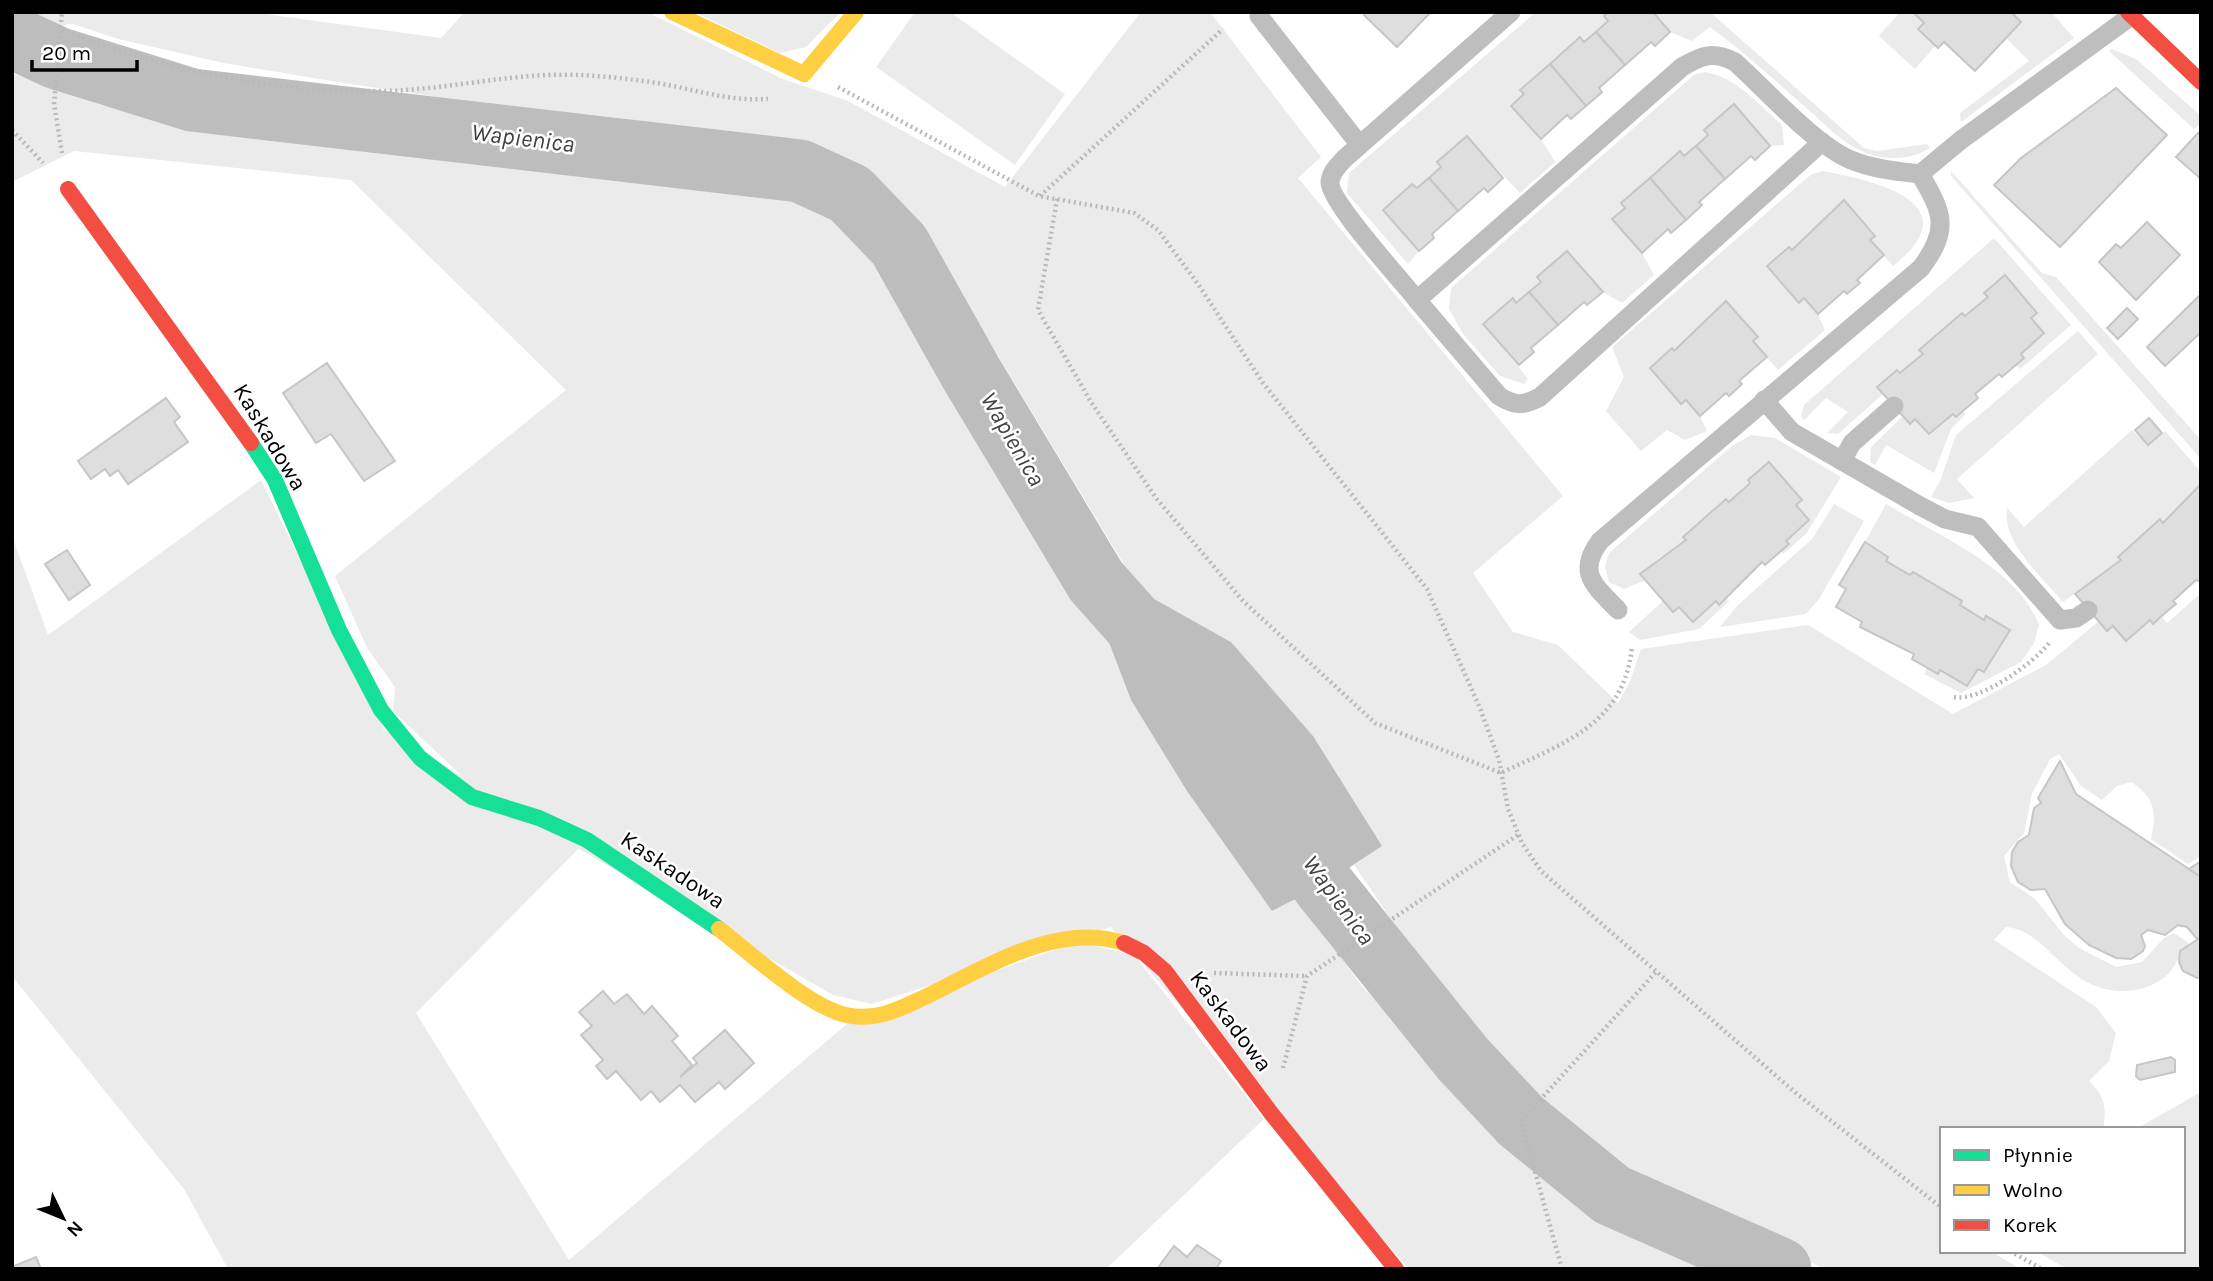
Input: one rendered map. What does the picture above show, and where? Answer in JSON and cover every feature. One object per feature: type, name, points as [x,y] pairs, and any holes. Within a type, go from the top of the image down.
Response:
[{"type":"street","points":[[672,12],[804,74],[856,12]]},
{"type":"street","points":[[2130,14],[2201,82]]},
{"type":"street","name":"Kaskadowa","points":[[68,189],[228,407],[275,480],[339,630],[381,709],[420,758],[472,796],[539,818],[587,840],[700,915],[821,1006],[846,1015],[870,1017],[893,1012],[1052,940],[1111,938],[1152,957],[1271,1114],[1396,1269]]},
{"type":"lane","points":[[1511,12],[1359,145],[1334,170],[1331,191],[1417,300],[1499,396],[1511,404],[1525,405],[1539,397],[1822,142]]},
{"type":"lane","points":[[1417,300],[1682,67],[1703,55],[1719,54],[1735,62],[1822,142],[1848,159],[1879,169],[1920,174],[1961,140],[2130,14]]},
{"type":"lane","points":[[1259,16],[1359,145]]},
{"type":"lane","points":[[1618,610],[1596,587],[1587,571],[1589,555],[1600,541],[1921,268],[1936,248],[1942,229],[1938,204],[1920,174]]},
{"type":"lane","points":[[1764,400],[1792,432],[1945,519],[1978,527],[2060,620],[2076,618],[2088,610]]},
{"type":"lane","points":[[1842,461],[1852,443],[1894,406]]},
{"type":"path","points":[[62,12],[54,104],[68,189]]},
{"type":"path","points":[[1039,196],[1223,29]]},
{"type":"path","points":[[62,30],[109,48],[219,76],[301,87],[384,91],[576,75],[644,81],[738,101],[774,99]]},
{"type":"path","points":[[804,74],[849,92],[1039,196],[1134,213],[1158,230],[1198,284],[1263,383],[1427,589],[1480,708],[1501,773],[1508,809],[1518,835],[1541,871],[1797,1094],[1940,1206]]},
{"type":"path","points":[[836,93],[849,92]]},
{"type":"path","points":[[12,130],[68,189]]},
{"type":"path","points":[[1057,199],[1038,310],[1091,402],[1156,498],[1243,601],[1376,723],[1501,773],[1586,732],[1625,684],[1632,647]]},
{"type":"path","points":[[1954,697],[1970,696],[2034,661],[2056,634],[2060,620]]},
{"type":"path","points":[[1165,971],[1307,976],[1518,835]]},
{"type":"path","points":[[1562,1269],[1521,1121],[1657,972]]},
{"type":"path","points":[[1271,1114],[1307,976]]},
{"type":"path","points":[[2014,1253],[2042,1269]]},
{"type":"shaded area","points":[[12,12],[250,12],[441,38],[465,12],[647,12],[785,80],[848,101],[1005,187],[1141,12],[1210,12],[1321,157],[1298,178],[1563,496],[1473,573],[1513,632],[1558,645],[1618,703],[1629,684],[1641,649],[1808,625],[1953,714],[2046,665],[2099,621],[2113,626],[2127,641],[2150,620],[2153,624],[2161,616],[2167,623],[2201,593],[2201,856],[2188,864],[2151,839],[2154,821],[2152,806],[2145,794],[2131,782],[2117,786],[2102,800],[2081,786],[2059,754],[2050,759],[2032,794],[2024,833],[2004,856],[2010,882],[2035,899],[2064,935],[2079,948],[2116,967],[2142,962],[2164,938],[2174,933],[2189,943],[2172,969],[2160,981],[2137,990],[2119,991],[2100,988],[2084,980],[2021,930],[2006,927],[1994,940],[2096,1007],[2116,1033],[2109,1061],[2089,1081],[2104,1103],[2103,1127],[1940,1127],[1940,1253],[1993,1253],[2021,1269],[1826,1269],[1612,1173],[1479,1047],[1354,865],[1382,846],[1231,642],[1140,591],[934,250],[890,204],[837,165],[789,145],[612,117],[486,104],[224,63],[118,39],[73,24],[42,28]]},
{"type":"shaded area","points":[[694,12],[841,12],[806,47],[780,53]]},
{"type":"shaded area","points":[[915,12],[950,12],[1065,94],[1015,165],[876,67]]},
{"type":"shaded area","points":[[1536,12],[1609,12],[1608,21],[1584,42],[1580,38],[1520,89],[1524,94],[1512,106],[1541,139],[1555,162],[1520,193],[1467,137],[1437,162],[1441,167],[1417,188],[1412,184],[1383,209],[1419,251],[1408,264],[1347,193],[1349,173]]},
{"type":"shaded area","points":[[1653,12],[1710,12],[1864,148],[1877,151],[1927,144],[1930,148],[1916,155],[1893,158],[1877,156],[1851,146],[1710,27],[1692,41],[1670,32]]},
{"type":"shaded area","points":[[1900,12],[1913,12],[1924,23],[1936,45],[1915,69],[1879,36]]},
{"type":"shaded area","points":[[2011,12],[2051,12],[2074,38],[1961,122],[1960,113],[2029,61],[2006,38],[2021,22]]},
{"type":"shaded area","points":[[2112,49],[2136,59],[2201,116],[2201,123],[2194,129],[2109,51]]},
{"type":"shaded area","points":[[1705,72],[1737,86],[1782,125],[1784,145],[1770,146],[1733,104],[1705,130],[1708,135],[1684,156],[1679,152],[1621,203],[1625,208],[1612,219],[1642,253],[1654,275],[1622,303],[1603,292],[1567,251],[1537,277],[1541,282],[1516,303],[1512,299],[1483,323],[1528,379],[1524,384],[1500,376],[1463,334],[1449,309],[1451,288],[1694,75]]},
{"type":"shaded area","points":[[12,73],[101,105],[349,139],[787,187],[842,215],[891,259],[1040,529],[1100,619],[1131,700],[1272,911],[1298,898],[1361,985],[1508,1133],[1604,1208],[1731,1269],[1409,1269],[1111,927],[872,1004],[833,995],[478,791],[393,711],[395,687],[367,648],[335,576],[566,390],[351,180],[74,151],[12,182]]},
{"type":"shaded area","points":[[1823,171],[1867,181],[1908,199],[1920,211],[1923,226],[1915,244],[1893,266],[1870,240],[1875,235],[1844,200],[1792,250],[1789,247],[1767,266],[1799,302],[1804,298],[1818,314],[1825,330],[1778,370],[1753,341],[1757,337],[1726,301],[1674,351],[1671,349],[1650,367],[1681,404],[1686,400],[1700,416],[1707,431],[1685,440],[1667,430],[1641,451],[1606,411],[1624,377],[1612,347],[1801,183],[1812,174]]},
{"type":"shaded area","points":[[1951,171],[2042,273],[2056,277],[2201,440],[2201,459],[1951,176]]},
{"type":"shaded area","points":[[1994,238],[2071,325],[2020,369],[2016,365],[2021,354],[2044,333],[2031,318],[2037,312],[2005,276],[1985,293],[1988,297],[1965,316],[1962,313],[1920,349],[1923,354],[1900,373],[1897,370],[1878,387],[1883,394],[1838,434],[1827,433],[1848,412],[1826,398],[1804,420],[1801,416],[1804,405]]},
{"type":"shaded area","points":[[2078,331],[2098,354],[1957,479],[1974,498],[1949,503],[1931,497],[1941,479],[1956,435]]},
{"type":"shaded area","points":[[1963,411],[1966,414],[1951,429],[1934,473],[1886,445],[1875,465],[1870,462],[1871,447],[1903,416],[1909,424],[1915,419],[1929,434],[1953,414],[1956,417]]},
{"type":"shaded area","points":[[2132,430],[2148,445],[2165,431],[2201,472],[2201,484],[2163,523],[2160,520],[2118,556],[2121,560],[2063,602],[2017,547],[2007,521],[2007,508],[2024,527]]},
{"type":"shaded area","points":[[1751,435],[1775,438],[1841,477],[1806,534],[1783,554],[1781,551],[1789,544],[1786,541],[1796,505],[1801,500],[1769,462],[1729,502],[1726,499],[1683,537],[1686,540],[1664,559],[1661,556],[1641,574],[1646,580],[1624,589],[1609,582],[1605,566],[1609,553],[1732,446]]},
{"type":"shaded area","points":[[261,480],[384,730],[581,846],[416,1013],[569,1260],[848,1023],[1078,942],[1134,955],[1264,1119],[1106,1269],[228,1269],[184,1189],[12,976],[12,536],[48,635]]},
{"type":"shaded area","points":[[1834,504],[1864,521],[1819,599],[1806,614],[1720,627],[1738,605],[1812,539]]},
{"type":"shaded area","points":[[1886,504],[1973,554],[2013,586],[2028,604],[2039,625],[2034,643],[2021,662],[1961,693],[1924,674],[1927,668],[1937,674],[1940,670],[1968,686],[1978,669],[1985,672],[2010,630],[1987,616],[1984,620],[1960,605],[1962,601],[1913,572],[1910,575],[1886,561],[1888,556],[1865,542]]},
{"type":"shaded area","points":[[1140,591],[1231,642],[1313,736],[1382,846],[1323,885],[1272,911],[1187,791],[1131,700],[1100,619]]},
{"type":"shaded area","points":[[1727,598],[1729,601],[1699,629],[1640,640],[1629,632],[1663,601],[1679,607],[1693,622],[1716,601],[1719,605]]},
{"type":"shaded area","points":[[2201,1092],[2201,1269],[2067,1269],[2039,1253],[2185,1253],[2185,1127],[2140,1127]]},
{"type":"building","points":[[1366,12],[1431,12],[1397,47],[1364,15]]},
{"type":"building","points":[[1609,12],[1653,12],[1670,32],[1655,46],[1651,42],[1625,65],[1596,32],[1608,21],[1604,16]]},
{"type":"building","points":[[1913,12],[2011,12],[2021,22],[1975,71],[1944,42],[1938,48],[1918,29],[1924,23]]},
{"type":"building","points":[[1596,32],[1625,65],[1599,88],[1602,92],[1586,106],[1550,64],[1580,37],[1584,42]]},
{"type":"building","points":[[1550,64],[1586,106],[1571,119],[1567,115],[1541,139],[1511,106],[1524,94],[1520,90]]},
{"type":"building","points":[[2116,88],[2167,135],[2060,247],[1994,185],[2021,158]]},
{"type":"building","points":[[1734,104],[1770,146],[1755,160],[1751,156],[1725,179],[1696,146],[1708,135],[1704,130]]},
{"type":"building","points":[[2198,133],[2201,136],[2201,179],[2176,157]]},
{"type":"building","points":[[1467,136],[1503,178],[1488,192],[1484,188],[1458,211],[1429,178],[1441,167],[1437,162]]},
{"type":"building","points":[[1696,146],[1725,179],[1699,202],[1702,205],[1686,220],[1650,178],[1680,151],[1684,156]]},
{"type":"building","points":[[1429,178],[1458,211],[1432,234],[1434,238],[1419,251],[1383,210],[1412,184],[1417,188]]},
{"type":"building","points":[[1650,178],[1686,220],[1671,233],[1668,229],[1642,253],[1612,219],[1625,208],[1621,203]]},
{"type":"building","points":[[1844,200],[1875,236],[1870,240],[1884,255],[1857,280],[1860,283],[1847,294],[1844,291],[1818,314],[1804,298],[1799,303],[1767,266],[1789,247],[1792,250]]},
{"type":"building","points":[[2147,222],[2180,255],[2136,300],[2099,262],[2116,244],[2121,248]]},
{"type":"building","points":[[1567,251],[1603,292],[1587,305],[1584,302],[1558,325],[1529,292],[1541,282],[1537,277]]},
{"type":"building","points":[[2005,275],[2037,313],[2031,318],[2044,333],[2021,354],[2024,358],[2002,377],[1999,374],[1975,394],[1978,398],[1956,417],[1953,414],[1929,434],[1915,419],[1910,424],[1877,387],[1897,370],[1900,373],[1923,354],[1919,350],[1962,313],[1965,316],[1988,297],[1984,293]]},
{"type":"building","points":[[1529,292],[1558,325],[1531,348],[1534,352],[1519,365],[1483,324],[1513,298],[1516,303]]},
{"type":"building","points":[[2201,294],[2201,332],[2165,366],[2147,347]]},
{"type":"building","points":[[1726,301],[1758,337],[1753,341],[1767,357],[1739,381],[1742,384],[1729,396],[1726,393],[1700,416],[1686,400],[1681,404],[1650,368],[1672,348],[1674,351]]},
{"type":"building","points":[[2127,308],[2138,319],[2118,339],[2107,328]]},
{"type":"building","points":[[327,363],[395,461],[364,481],[331,434],[316,443],[283,393]]},
{"type":"building","points":[[166,398],[180,417],[174,422],[188,442],[128,484],[118,470],[110,476],[105,469],[91,479],[78,461]]},
{"type":"building","points":[[2149,418],[2162,433],[2148,445],[2135,430]]},
{"type":"building","points":[[1769,462],[1802,500],[1796,505],[1809,520],[1786,541],[1789,544],[1765,565],[1762,562],[1719,605],[1716,601],[1693,622],[1679,607],[1673,612],[1640,574],[1686,540],[1683,537],[1726,499],[1729,502],[1750,483],[1748,480]]},
{"type":"building","points":[[2201,484],[2201,582],[2196,580],[2173,601],[2176,604],[2153,624],[2150,620],[2126,641],[2113,626],[2107,631],[2075,594],[2121,560],[2118,557],[2160,519],[2163,523]]},
{"type":"building","points":[[1865,542],[1888,557],[1886,561],[1910,575],[1913,572],[1962,601],[1960,605],[1984,620],[1986,616],[2010,630],[1984,672],[1978,669],[1967,686],[1940,670],[1938,674],[1912,659],[1914,654],[1860,627],[1862,622],[1836,607],[1846,589],[1839,585]]},
{"type":"building","points":[[67,550],[90,585],[69,600],[45,564]]},
{"type":"building","points":[[2060,761],[2076,794],[2201,877],[2201,937],[2198,940],[2187,927],[2178,925],[2165,935],[2148,930],[2141,935],[2145,946],[2143,951],[2131,959],[2116,958],[2089,945],[2065,924],[2045,889],[2031,890],[2018,882],[2011,866],[2012,852],[2018,842],[2029,835],[2034,808],[2041,803],[2038,798]]},
{"type":"building","points":[[2201,861],[2201,877],[2189,869]]},
{"type":"building","points":[[2201,937],[2201,977],[2197,978],[2183,971],[2179,962],[2180,951]]},
{"type":"building","points":[[603,991],[614,1004],[627,994],[644,1014],[652,1006],[678,1036],[672,1041],[692,1065],[680,1077],[697,1063],[693,1058],[725,1030],[754,1063],[725,1089],[719,1082],[695,1102],[680,1085],[660,1102],[651,1091],[641,1100],[616,1071],[607,1079],[596,1066],[603,1060],[581,1035],[592,1026],[579,1012]]},
{"type":"building","points":[[2171,1057],[2175,1060],[2175,1072],[2140,1080],[2136,1076],[2137,1065]]},
{"type":"building","points":[[1197,1245],[1221,1261],[1216,1269],[1157,1269],[1174,1246],[1187,1257]]},
{"type":"building","points":[[36,1257],[41,1269],[12,1269],[12,1267]]},
{"type":"waterway","name":"Wapienica","points":[[12,37],[57,58],[192,100],[800,171],[850,194],[899,245],[971,373],[1096,581],[1176,671]]},
{"type":"waterway","name":"Wapienica","points":[[1280,809],[1323,885],[1463,1059],[1521,1121],[1612,1195],[1780,1269]]},
{"type":"traffic: fast","points":[[251,443],[275,480],[339,630],[381,710],[420,758],[472,797],[539,818],[587,840],[719,929]]},
{"type":"traffic: slow","points":[[672,12],[804,74],[856,12]]},
{"type":"traffic: slow","points":[[719,929],[780,978],[814,1001],[831,1010],[857,1017],[868,1017],[898,1009],[997,961],[1048,943],[1073,938],[1099,938],[1124,943]]},
{"type":"traffic: jam","points":[[2128,12],[2201,82]]},
{"type":"traffic: jam","points":[[68,189],[251,443]]},
{"type":"traffic: jam","points":[[1124,943],[1144,953],[1165,971],[1271,1113],[1396,1269]]}]
